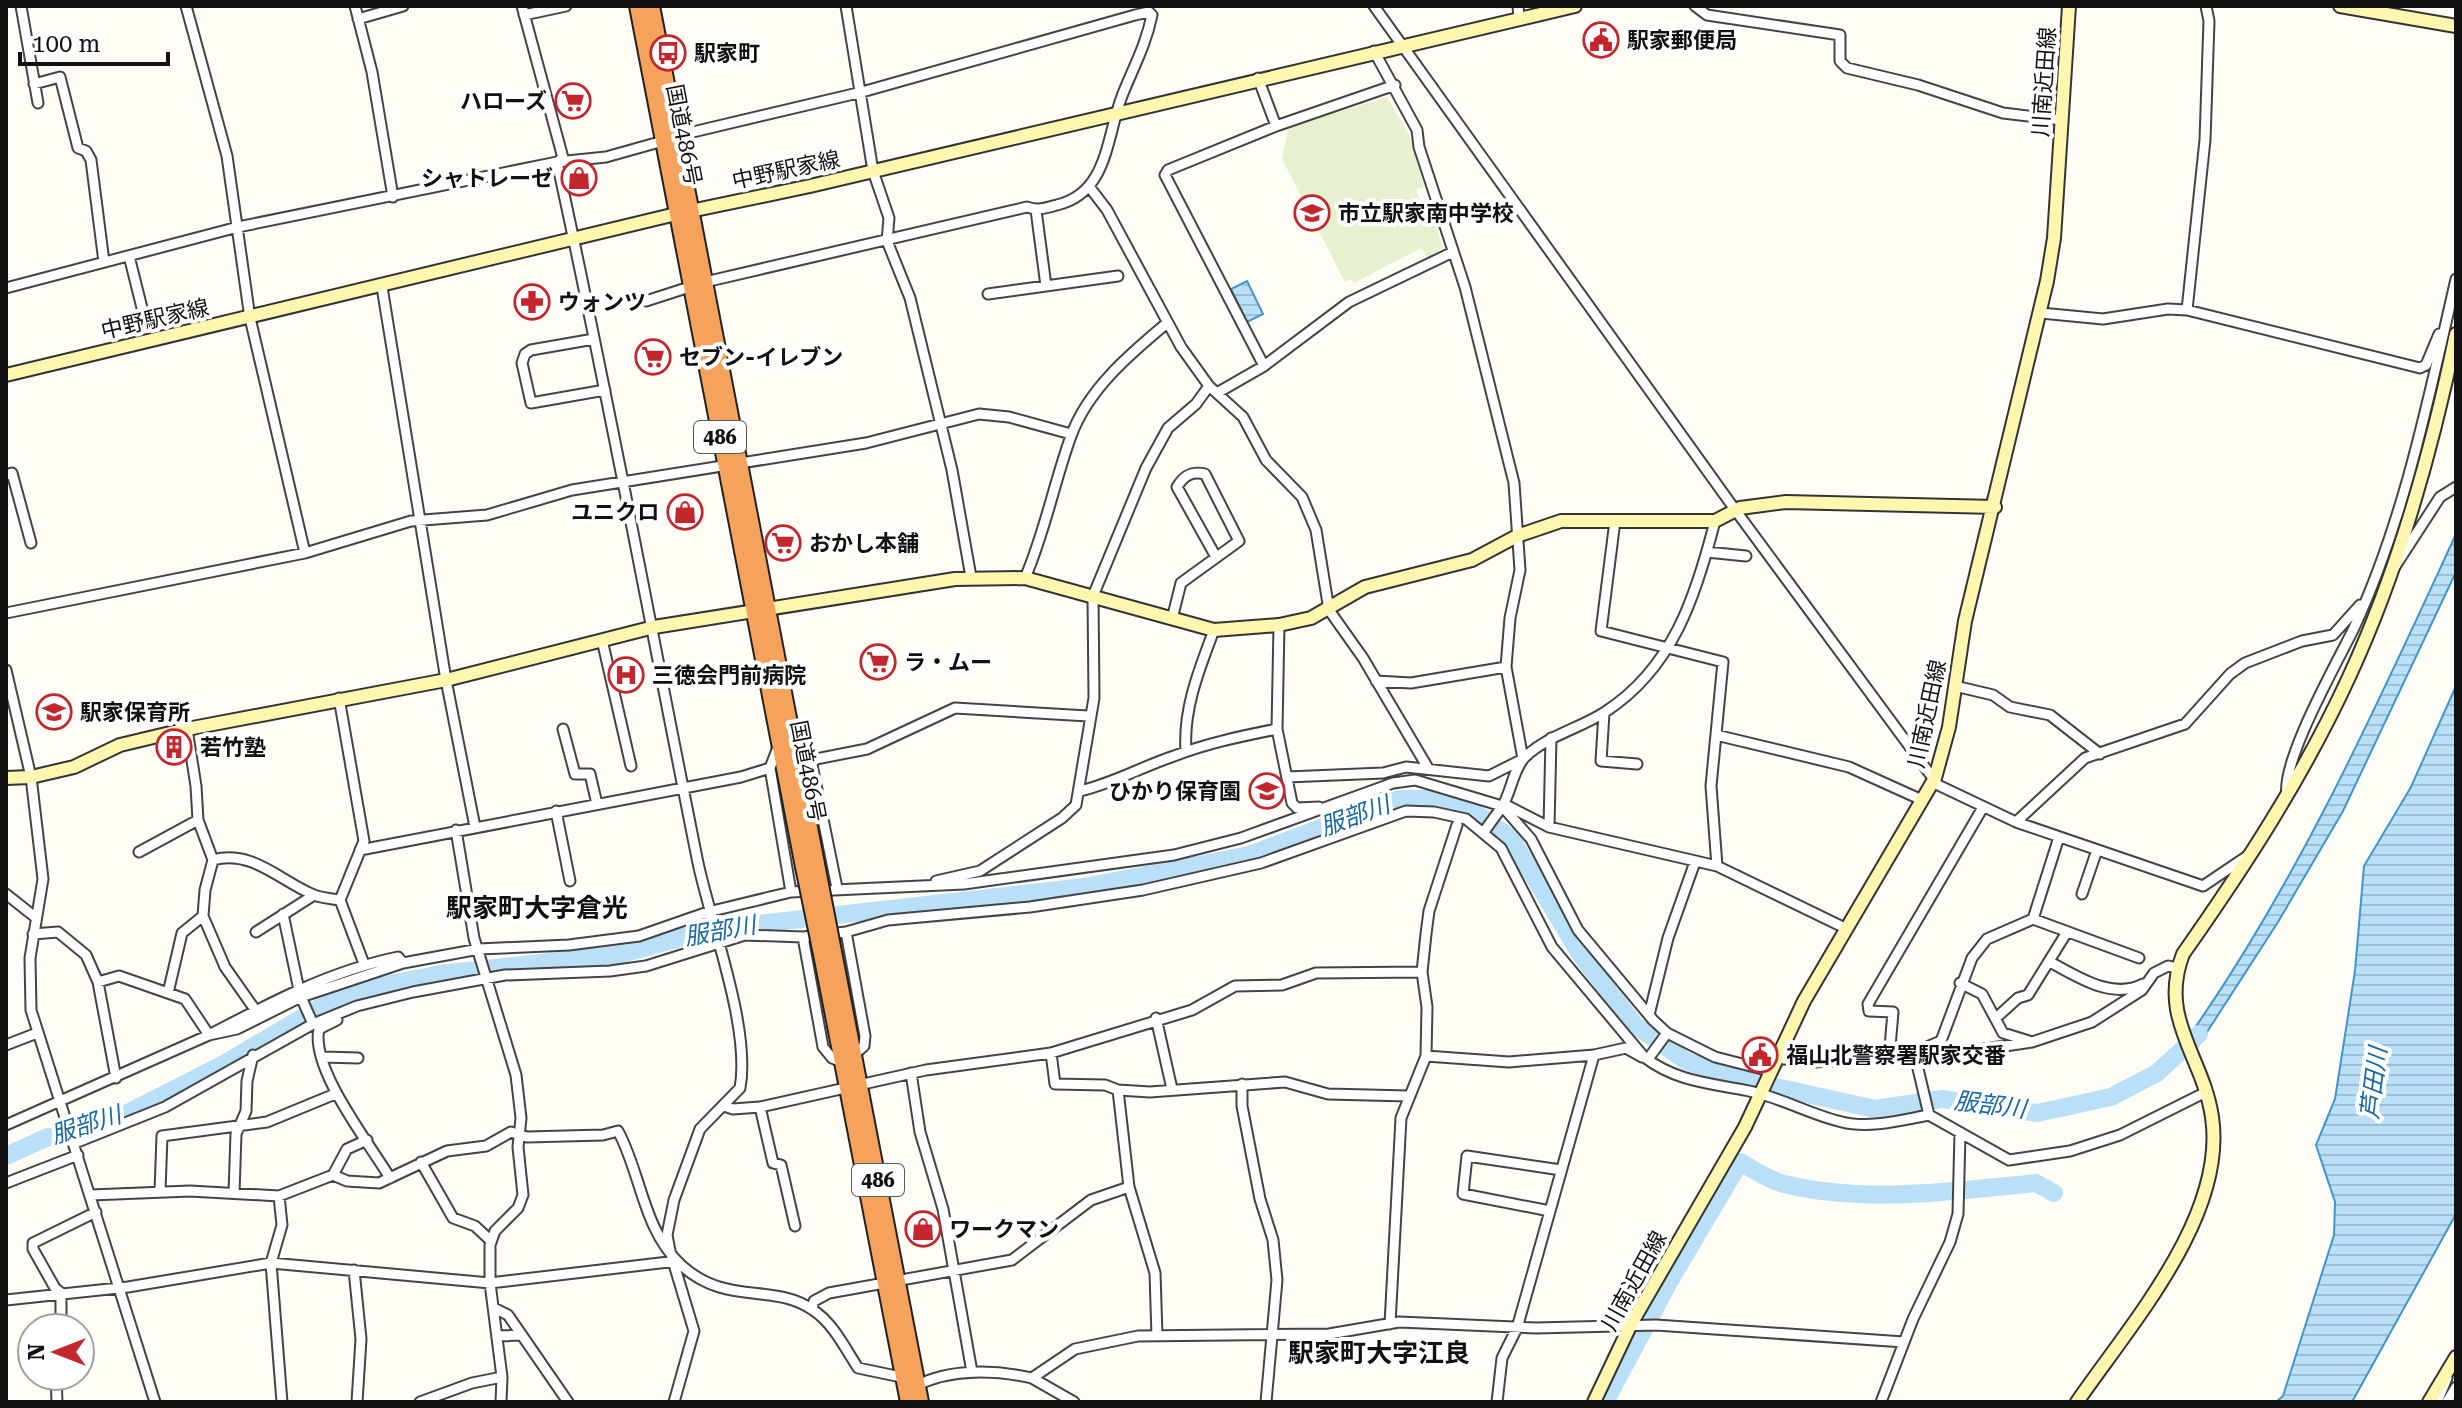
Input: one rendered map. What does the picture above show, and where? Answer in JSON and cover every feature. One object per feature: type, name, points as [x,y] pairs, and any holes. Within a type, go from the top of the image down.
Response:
[{"type":"highway","name":"国道486号","points":[[638,6],[699,284],[892,1283],[910,1381],[909,1402]]},
{"type":"highway","name":"国道486号","points":[[651,6],[669,139]]},
{"type":"highway","name":"国道486号","points":[[910,1381],[920,1402]]},
{"type":"street","points":[[21,6],[38,103]]},
{"type":"street","points":[[186,6],[227,156],[250,318],[305,553]]},
{"type":"street","points":[[355,6],[372,72],[393,197]]},
{"type":"street","points":[[358,19],[403,6]]},
{"type":"street","points":[[557,162],[563,158],[523,10],[566,6]]},
{"type":"street","points":[[846,6],[873,171],[889,218],[887,241],[910,298],[952,470],[971,577]]},
{"type":"street","points":[[1374,6],[1398,46],[1938,785],[1982,809],[2016,822],[2203,886],[2252,854]]},
{"type":"street","name":"中野駅家線","points":[[6,375],[574,241],[684,212],[873,171],[1398,46],[1518,12],[1575,6]]},
{"type":"street","points":[[1695,6],[1707,15],[1840,35],[1840,61],[1847,68],[1918,85],[2003,113],[2062,120]]},
{"type":"street","name":"川南近田線","points":[[1594,1402],[1631,1324],[1762,1094],[1778,1055],[1845,928],[1935,778],[1949,727],[1965,621],[2041,313],[2054,238],[2069,6]]},
{"type":"street","points":[[2187,310],[2206,116],[2209,21],[2206,6]]},
{"type":"street","points":[[2340,6],[2456,26]]},
{"type":"street","points":[[6,288],[238,227],[557,162],[606,157],[862,92],[1134,11],[1152,15],[1143,53],[1117,112],[1115,129],[1091,189],[1075,201],[1036,210],[1027,207],[699,284],[646,301]]},
{"type":"street","points":[[1374,51],[1417,130],[1419,147],[1475,325],[1492,406],[1507,443],[1514,483],[1520,570],[1510,618],[1506,667],[1523,759],[1500,808],[1484,832]]},
{"type":"street","points":[[34,84],[60,77],[78,148],[86,151],[91,160],[104,262]]},
{"type":"street","points":[[1258,78],[1276,126]]},
{"type":"street","points":[[1264,366],[1165,175],[1168,170],[1276,126],[1395,85]]},
{"type":"street","points":[[557,162],[654,627],[708,912],[734,1010],[742,1077],[740,1088],[700,1129],[674,1200],[665,1237]]},
{"type":"street","points":[[1091,189],[1107,210],[1167,323],[1213,390],[1243,417],[1266,460],[1292,483],[1311,512],[1329,610],[1428,768]]},
{"type":"street","points":[[1036,210],[1046,286]]},
{"type":"street","points":[[924,887],[924,884],[980,871],[1062,818],[1076,805],[1095,676],[1093,596],[1146,468],[1168,428],[1213,390],[1264,366],[1349,302],[1453,252]]},
{"type":"street","points":[[129,256],[142,308]]},
{"type":"street","points":[[988,294],[1118,276]]},
{"type":"street","points":[[2287,795],[2292,761],[2372,589],[2414,456],[2456,279]]},
{"type":"street","points":[[382,287],[446,680],[475,827]]},
{"type":"street","points":[[2041,313],[2103,319],[2168,309],[2187,310],[2420,368],[2426,365],[2447,321]]},
{"type":"street","points":[[1025,578],[1040,544],[1071,434],[1089,401],[1129,355],[1167,323]]},
{"type":"street","points":[[2077,1402],[2156,1288],[2199,1211],[2209,1179],[2213,1120],[2176,1012],[2173,992],[2177,968],[2183,954],[2252,854],[2287,795],[2349,677],[2393,568],[2456,334]]},
{"type":"street","points":[[594,339],[531,350],[525,354],[522,363],[531,403],[605,390]]},
{"type":"street","points":[[6,613],[305,553],[393,525],[460,515],[487,515],[531,500],[624,480],[665,477],[866,443],[979,414],[1009,417],[1071,434]]},
{"type":"street","points":[[1172,619],[1181,583],[1239,541],[1205,474],[1195,472],[1182,478],[1177,487],[1216,557]]},
{"type":"street","points":[[6,475],[12,473],[31,543]]},
{"type":"street","points":[[2393,568],[2399,564],[2440,497],[2456,487]]},
{"type":"street","points":[[6,778],[31,777],[74,767],[120,745],[187,729],[446,680],[654,627],[971,577],[1025,578],[1214,630],[1279,625],[1329,610],[1365,587],[1472,560],[1517,536],[1561,521],[1715,521],[1736,511],[1786,502],[1995,507]]},
{"type":"street","points":[[1615,521],[1601,631],[1670,646],[1723,662],[1711,786],[1717,866]]},
{"type":"street","points":[[1287,777],[1428,768],[1489,776],[1523,759],[1551,738],[1604,713],[1641,685],[1670,646],[1692,603],[1715,521]]},
{"type":"street","points":[[1707,552],[1746,556]]},
{"type":"street","points":[[2016,822],[2085,758],[2185,724],[2230,674],[2245,663],[2302,641],[2333,635],[2372,589]]},
{"type":"street","points":[[1279,625],[1277,729],[1292,803],[1297,808],[1327,807]]},
{"type":"street","points":[[1186,751],[1185,726],[1198,672],[1214,630]]},
{"type":"street","points":[[602,640],[631,766]]},
{"type":"street","points":[[1376,681],[1411,683],[1506,667]]},
{"type":"street","points":[[6,670],[31,777],[43,879],[33,934],[31,1010],[155,1402]]},
{"type":"street","points":[[1955,686],[1993,695],[2010,707],[2050,715],[2100,754]]},
{"type":"street","points":[[339,698],[359,796],[364,841],[340,900],[364,964]]},
{"type":"street","points":[[811,760],[867,749],[955,708],[1088,716]]},
{"type":"street","points":[[1604,713],[1601,761],[1637,764]]},
{"type":"street","points":[[187,729],[198,820],[213,860],[205,890],[203,916],[225,967],[256,1011]]},
{"type":"street","points":[[563,729],[575,774],[590,774],[597,804]]},
{"type":"street","points":[[1080,791],[1112,784],[1186,751],[1222,739],[1277,729]]},
{"type":"street","points":[[1716,735],[1849,767],[1922,800]]},
{"type":"street","points":[[1549,827],[1551,738]]},
{"type":"street","points":[[791,892],[770,768],[786,741],[811,760],[837,888]]},
{"type":"street","points":[[360,850],[556,811],[684,790],[770,768]]},
{"type":"street","points":[[6,1125],[116,1078],[256,1011],[403,963],[479,949],[604,942],[662,929],[708,912],[791,892],[924,887],[1174,855],[1241,838],[1393,783],[1415,780],[1500,808],[1531,839],[1578,930],[1666,1034],[1715,1057],[1769,1073]]},
{"type":"street","points":[[1500,808],[1508,806],[1549,827],[1717,866],[1845,928]]},
{"type":"street","points":[[1982,809],[1868,1004],[1869,1011],[1893,1012],[1890,1047],[1914,1054],[1941,1041],[1960,983],[1987,939],[2033,919],[2139,958]]},
{"type":"street","points":[[556,811],[570,881]]},
{"type":"street","points":[[1434,812],[1457,825],[1484,832]]},
{"type":"street","points":[[75,1143],[165,1107],[313,1024],[413,992],[487,976],[646,966],[745,935],[803,937],[846,932],[888,920],[1030,907],[1208,877],[1292,852],[1397,813],[1434,812],[1466,819],[1501,848],[1552,947],[1648,1057],[1661,1069],[1695,1082],[1752,1091],[1846,1123],[1893,1122],[1928,1114],[2009,1160],[2120,1135],[2204,1088]]},
{"type":"street","points":[[139,852],[198,820]]},
{"type":"street","points":[[1390,1324],[1399,1139],[1408,1096],[1426,1056],[1427,1007],[1422,972],[1429,911],[1457,825]]},
{"type":"street","points":[[456,830],[465,897],[516,1075],[521,1118],[523,1195],[518,1208],[491,1241],[490,1283],[502,1377],[501,1402]]},
{"type":"street","points":[[2033,919],[2059,837]]},
{"type":"street","points":[[2082,894],[2097,850]]},
{"type":"street","points":[[213,860],[230,855],[244,859],[285,876],[314,895],[340,900]]},
{"type":"street","points":[[1649,1015],[1668,938],[1695,862]]},
{"type":"street","points":[[6,894],[35,917]]},
{"type":"street","points":[[256,932],[314,895]]},
{"type":"street","points":[[283,914],[300,995],[313,1024]]},
{"type":"street","points":[[168,993],[182,933],[203,916]]},
{"type":"street","points":[[33,934],[58,932],[86,955],[98,982],[116,1078]]},
{"type":"street","points":[[803,937],[823,1047],[832,1058],[848,1058],[864,1046],[865,1036],[846,932]]},
{"type":"street","points":[[1997,1017],[2018,998],[2028,995],[2067,932]]},
{"type":"street","points":[[209,1035],[237,1029],[364,964],[398,957],[403,963]]},
{"type":"street","points":[[2050,962],[2112,991],[2147,984]]},
{"type":"street","points":[[1778,1055],[1784,1059],[1816,1062],[2032,1042],[2115,1011],[2162,968],[2177,968]]},
{"type":"street","points":[[724,1106],[733,1109],[760,1107],[911,1073],[1051,1053],[1156,1018],[1192,1010],[1235,986],[1282,985],[1316,973],[1422,972]]},
{"type":"street","points":[[98,982],[119,976],[185,999],[209,1035]]},
{"type":"street","points":[[1960,983],[1982,994],[2003,1033],[2032,1042]]},
{"type":"street","points":[[341,1013],[341,1018],[319,1029],[323,1057],[335,1094],[390,1178]]},
{"type":"street","points":[[1156,1018],[1172,1089]]},
{"type":"street","points":[[6,1045],[37,1033]]},
{"type":"street","points":[[1648,1057],[1666,1034]]},
{"type":"street","points":[[1426,1056],[1509,1062],[1594,1055],[1626,1048],[1648,1057]]},
{"type":"street","points":[[1051,1053],[1055,1084],[1105,1085],[1118,1090],[1285,1082],[1328,1094],[1408,1096]]},
{"type":"street","points":[[1914,1054],[1924,1086],[1928,1114]]},
{"type":"street","points":[[234,1193],[236,1134],[242,1124],[253,1055]]},
{"type":"street","points":[[1497,1402],[1502,1358],[1517,1328],[1594,1055]]},
{"type":"street","points":[[323,1057],[358,1058]]},
{"type":"street","points":[[911,1073],[920,1132],[943,1209],[972,1372]]},
{"type":"street","points":[[1242,1084],[1242,1106],[1260,1199],[1273,1240],[1277,1280],[1266,1402]]},
{"type":"street","points":[[1118,1090],[1129,1187],[1155,1273],[1157,1336]]},
{"type":"street","points":[[160,1191],[162,1136],[267,1122],[335,1094]]},
{"type":"street","points":[[760,1107],[773,1163],[781,1165],[795,1226]]},
{"type":"street","points":[[519,1132],[527,1137],[603,1135],[618,1131],[651,1219],[665,1237],[694,1331],[674,1402]]},
{"type":"street","points":[[91,1195],[160,1191],[279,1196],[333,1175],[365,1184],[390,1178],[447,1151],[486,1146],[519,1132]]},
{"type":"street","points":[[1881,1402],[1904,1342],[1950,1242],[1958,1198],[1960,1133]]},
{"type":"street","points":[[333,1175],[347,1149],[367,1140]]},
{"type":"street","points":[[6,1183],[78,1155]]},
{"type":"street","points":[[1550,1211],[1463,1194],[1467,1156],[1561,1170]]},
{"type":"street","points":[[421,1162],[453,1218],[475,1226],[491,1241]]},
{"type":"street","points":[[812,1309],[814,1301],[829,1293],[1012,1260],[1091,1200],[1129,1187]]},
{"type":"street","points":[[279,1196],[282,1225],[271,1263],[282,1402]]},
{"type":"street","points":[[61,1312],[61,1293],[33,1249],[33,1243],[96,1212]]},
{"type":"street","points":[[6,1300],[119,1287],[271,1263],[490,1283],[674,1261],[719,1290],[798,1302],[812,1309],[830,1326],[858,1368],[910,1381],[999,1371],[1032,1378],[1074,1402]]},
{"type":"street","points":[[354,1270],[361,1339],[357,1402]]},
{"type":"street","points":[[494,1308],[508,1315],[568,1402]]},
{"type":"street","points":[[1032,1378],[1075,1349],[1138,1336],[1329,1334],[1390,1324],[1517,1328],[1631,1324],[1904,1342]]},
{"type":"street","points":[[497,1336],[522,1335]]},
{"type":"street","points":[[2429,1402],[2456,1357]]},
{"type":"street","points":[[2437,1402],[2446,1384],[2446,1375]]},
{"type":"street","points":[[420,1402],[472,1383],[502,1377]]},
{"type":"street","points":[[2447,1402],[2456,1387]]},
{"type":"green space","points":[[1387,97],[1410,136],[1424,187],[1416,189],[1425,215],[1431,213],[1443,248],[1428,258],[1421,248],[1354,283],[1351,279],[1345,282],[1282,159],[1289,124],[1325,110],[1328,115]]},
{"type":"water","points":[[1247,281],[1263,314],[1247,322],[1231,289]]},
{"type":"water","points":[[2456,534],[2456,572],[2343,811],[2278,922],[2198,1046],[2192,1032],[2268,913],[2335,789]]},
{"type":"water","name":"芦田川","points":[[2456,686],[2456,1214],[2352,1402],[2276,1402],[2283,1396],[2334,1235],[2335,1202],[2316,1145],[2335,1099],[2355,971],[2364,866],[2411,787]]},
{"type":"waterway","name":"服部川","points":[[6,1156],[48,1137],[65,1137],[112,1121],[222,1065],[327,1003],[375,987],[440,974],[621,954],[713,929],[1084,887],[1249,855],[1400,799],[1433,799],[1477,814],[1511,838],[1580,954],[1635,1025],[1686,1061],[1744,1080],[1875,1109],[1942,1099],[2037,1113],[2111,1097],[2157,1073],[2199,1034]]},
{"type":"waterway","points":[[1605,1402],[1669,1282],[1740,1162],[1784,1184],[1815,1190],[1910,1194],[2036,1183],[2054,1193]]},
{"type":"place","name":"駅家郵便局","points":[[1601,40]]},
{"type":"place","name":"駅家町","points":[[668,53]]},
{"type":"place","name":"ハローズ","points":[[573,101]]},
{"type":"place","name":"シャトレーゼ","points":[[579,178]]},
{"type":"place","name":"市立駅家南中学校","points":[[1312,213]]},
{"type":"place","name":"ウォンツ","points":[[532,302]]},
{"type":"place","name":"セブン-イレブン","points":[[653,357]]},
{"type":"place","name":"ユニクロ","points":[[685,512]]},
{"type":"place","name":"おかし本舗","points":[[783,543]]},
{"type":"place","name":"ラ・ムー","points":[[878,662]]},
{"type":"place","name":"三徳会門前病院","points":[[626,675]]},
{"type":"place","name":"駅家保育所","points":[[54,712]]},
{"type":"place","name":"若竹塾","points":[[174,747]]},
{"type":"place","name":"ひかり保育園","points":[[1267,791]]},
{"type":"place","name":"福山北警察署駅家交番","points":[[1760,1055]]},
{"type":"place","name":"ワークマン","points":[[923,1229]]},
{"type":"district","name":"駅家町大字倉光","points":[[537,908]]},
{"type":"district","name":"駅家町大字江良","points":[[1379,1353]]}]
